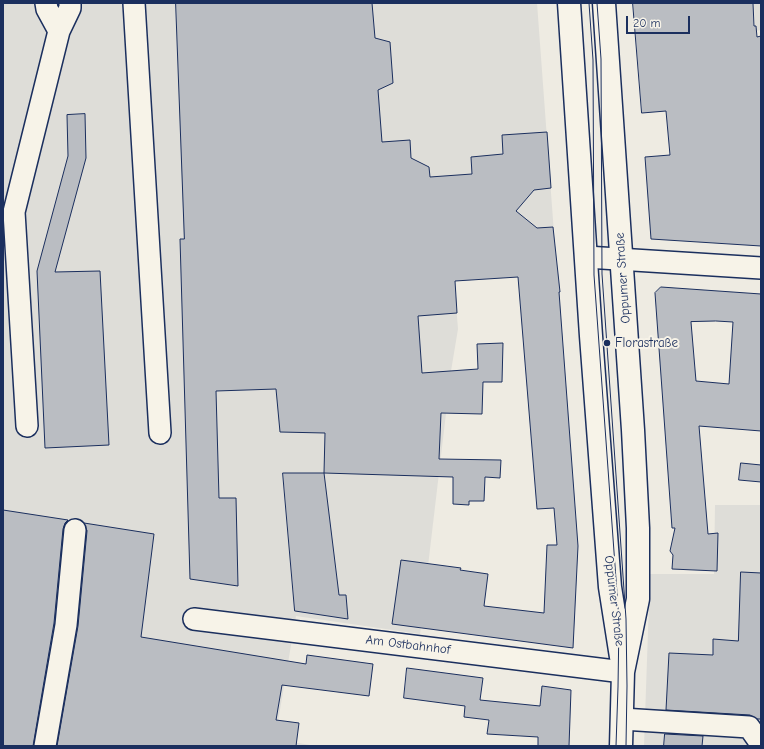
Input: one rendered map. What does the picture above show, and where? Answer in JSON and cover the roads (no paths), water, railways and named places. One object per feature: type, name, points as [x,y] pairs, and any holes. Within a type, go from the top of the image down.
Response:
[{"type":"main road","name":"Oppumer Straße","points":[[570,3],[586,257],[610,587],[623,672],[621,746]]},
{"type":"main road","name":"Oppumer Straße","points":[[604,3],[633,430],[638,528],[638,599],[623,672]]},
{"type":"street","points":[[46,3],[46,9],[59,31]]},
{"type":"street","points":[[27,426],[14,212],[59,31],[70,8],[70,3]]},
{"type":"street","points":[[134,3],[160,433]]},
{"type":"street","points":[[586,257],[761,268]]},
{"type":"street","points":[[45,746],[66,625],[75,530]]},
{"type":"street","name":"Am Ostbahnhof","points":[[194,619],[623,672]]},
{"type":"street","points":[[622,719],[749,727],[761,744]]},
{"type":"tram line","points":[[589,3],[593,60],[594,275],[619,621],[616,746]]},
{"type":"tram line","points":[[597,3],[601,59],[602,274],[626,619],[626,746]]},
{"type":"place","name":"Florastraße","points":[[607,343]]}]
